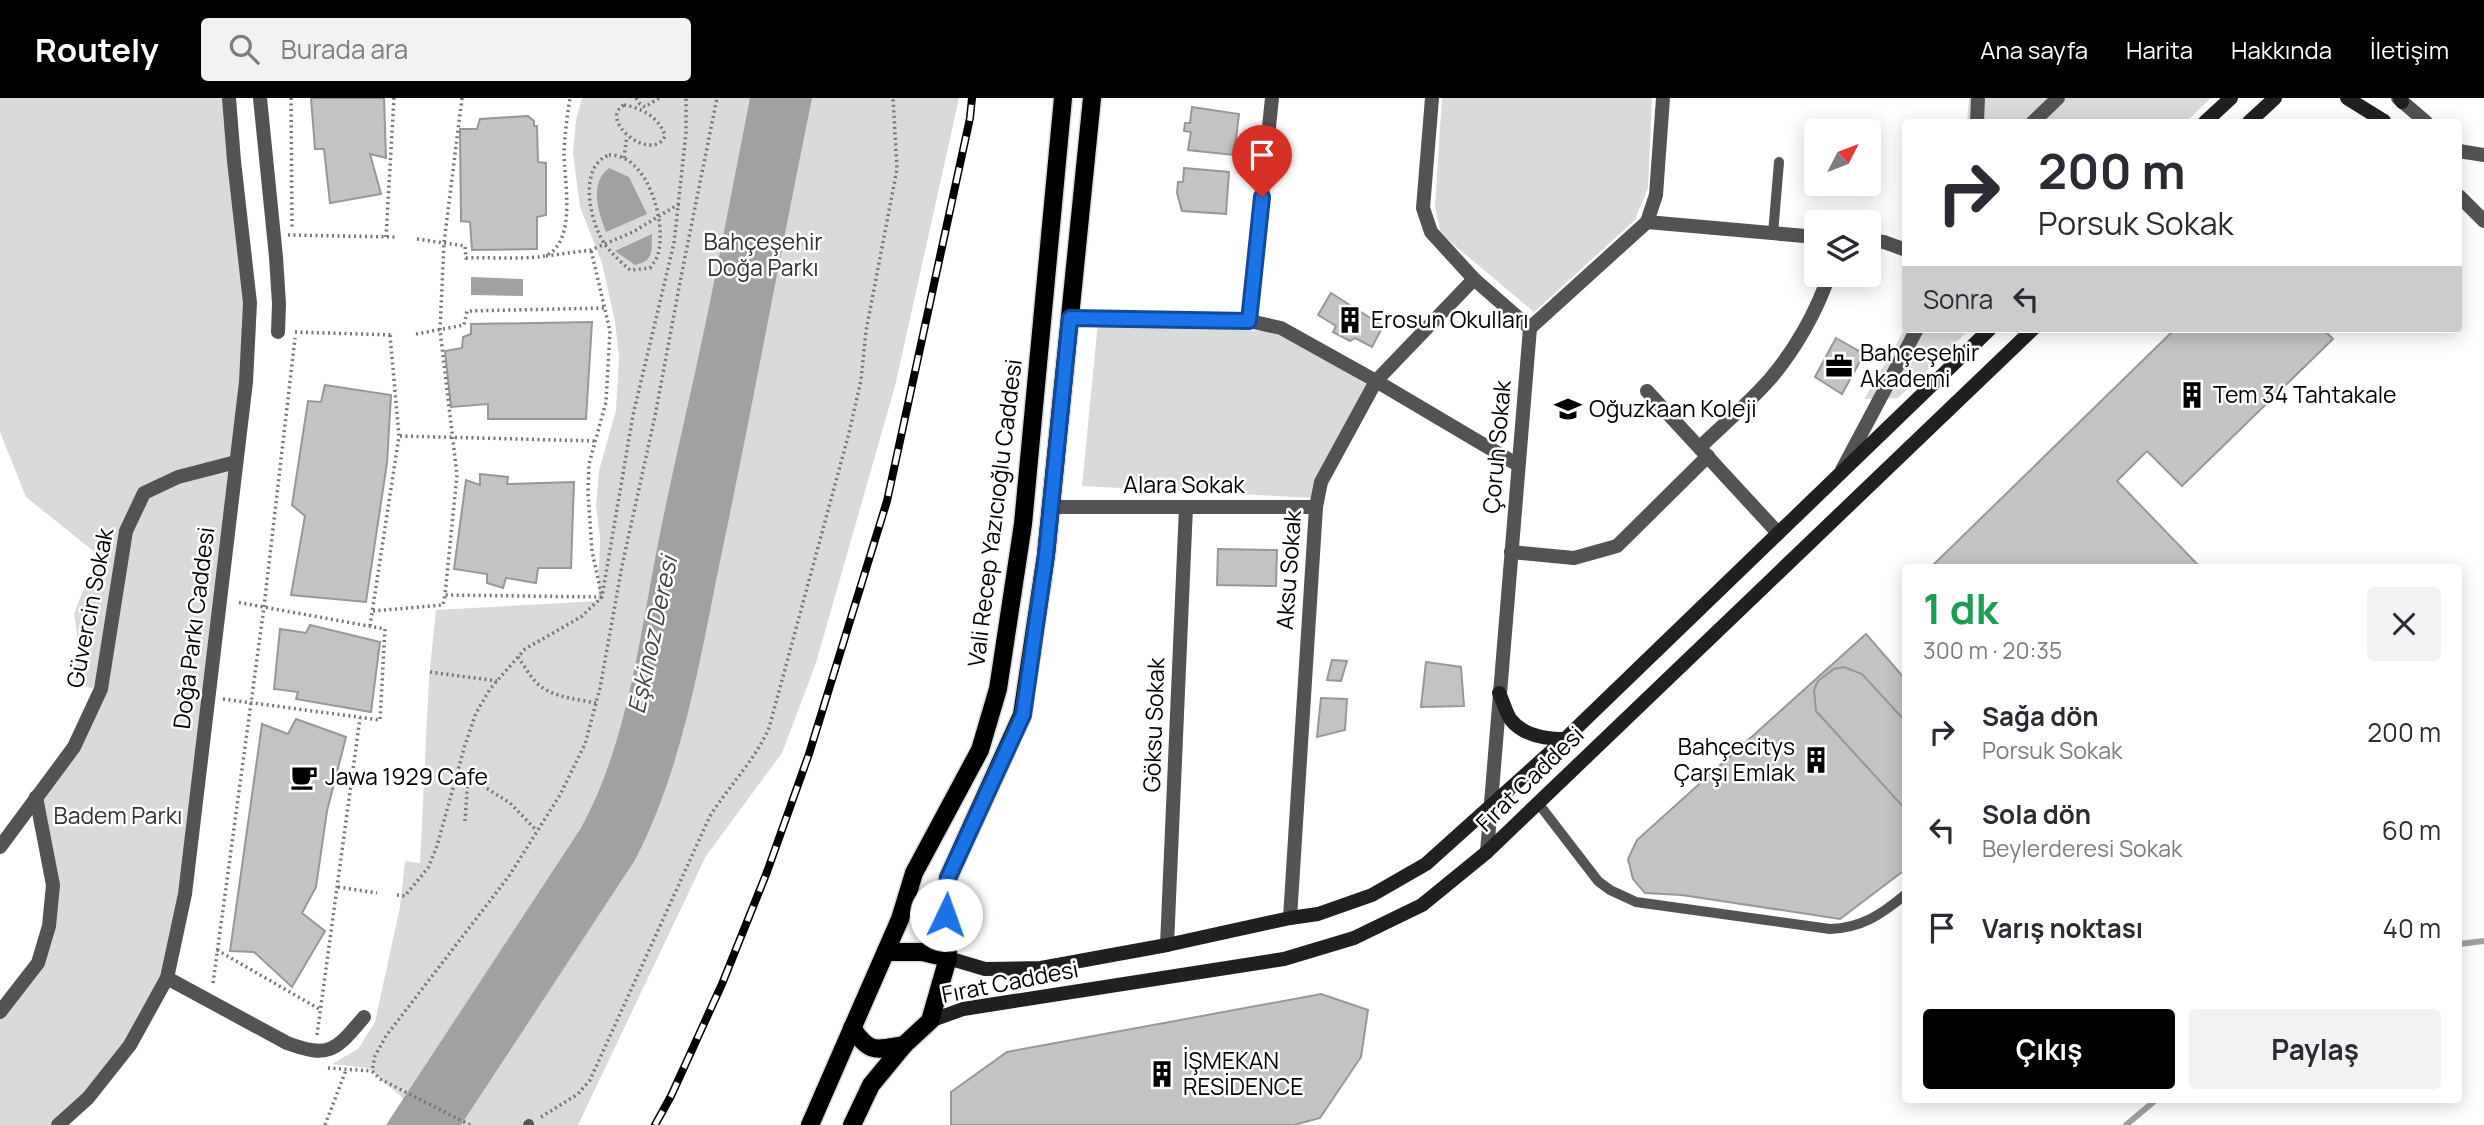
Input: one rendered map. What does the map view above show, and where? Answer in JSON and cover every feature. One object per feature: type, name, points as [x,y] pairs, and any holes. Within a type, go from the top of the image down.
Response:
[{"type":"main road","name":"Vali Recep Yazıcıoğlu Caddesi","points":[[852,1028],[900,919],[914,873],[979,750],[998,688],[1023,524],[1063,98]]},
{"type":"main road","points":[[852,1125],[871,1085],[904,1045],[930,1021],[948,958],[948,878],[1023,715],[1051,507],[1092,98]]},
{"type":"main road","points":[[2208,119],[2231,98]]},
{"type":"main road","points":[[2252,119],[2275,98]]},
{"type":"main road","points":[[2347,98],[2379,119]]},
{"type":"main road","name":"Fırat Caddesi","points":[[948,958],[985,969],[1041,968],[1167,945],[1318,914],[1372,895],[1426,864],[1566,738],[1986,333]]},
{"type":"main road","name":"Fırat Caddesi","points":[[930,1021],[963,1009],[1296,956],[1354,938],[1422,905],[1487,852],[2029,333]]},
{"type":"main road","points":[[1499,693],[1511,720],[1525,730],[1545,737],[1566,738]]},
{"type":"main road","points":[[886,953],[922,952],[948,958]]},
{"type":"main road","points":[[852,1028],[863,1045],[878,1049],[904,1045]]},
{"type":"main road","points":[[810,1125],[852,1028]]},
{"type":"street","name":"Doğa Parkı Caddesi","points":[[58,1125],[88,1098],[130,1045],[167,978],[185,894],[246,382],[250,303],[233,161],[229,98]]},
{"type":"street","points":[[260,98],[279,304],[278,332]]},
{"type":"street","points":[[1249,321],[1272,98]]},
{"type":"street","points":[[1432,98],[1423,208],[1431,232],[1474,279],[1530,328],[1647,222],[1656,195],[1663,98]]},
{"type":"street","points":[[1977,119],[1978,98]]},
{"type":"street","points":[[2036,119],[2058,98]]},
{"type":"street","points":[[2360,98],[2381,119]]},
{"type":"street","points":[[2400,99],[2423,119]]},
{"type":"street","points":[[2462,151],[2484,155]]},
{"type":"street","points":[[2462,199],[2484,221]]},
{"type":"street","points":[[1647,222],[1804,236]]},
{"type":"street","points":[[1881,242],[1902,249]]},
{"type":"street","name":"Aksu Sokak","points":[[1290,918],[1316,508],[1321,482],[1376,381],[1474,279]]},
{"type":"street","points":[[1511,552],[1574,558],[1616,545],[1770,379],[1790,352],[1825,287]]},
{"type":"street","points":[[1070,318],[1249,321],[1281,328],[1518,465]]},
{"type":"street","name":"Çoruh Sokak","points":[[1487,852],[1530,328]]},
{"type":"street","points":[[1842,470],[1915,333]]},
{"type":"street","points":[[1647,391],[1778,533]]},
{"type":"street","name":"Güvercin Sokak","points":[[0,847],[74,747],[100,689],[126,531],[144,493],[178,477],[236,462]]},
{"type":"street","name":"Alara Sokak","points":[[1051,507],[1316,508]]},
{"type":"street","name":"Göksu Sokak","points":[[1167,945],[1186,507]]},
{"type":"street","points":[[0,1012],[37,963],[49,926],[53,885],[37,797]]},
{"type":"street","points":[[167,978],[287,1043],[315,1051],[324,1052],[336,1046],[364,1017]]},
{"type":"lane","points":[[1773,234],[1779,162]]},
{"type":"lane","points":[[1538,803],[1598,881],[1636,902],[1830,929],[1858,926],[1870,921],[1902,897]]},
{"type":"path","points":[[291,98],[292,236]]},
{"type":"path","points":[[386,237],[394,98]]},
{"type":"path","points":[[373,611],[443,605],[445,595],[457,475],[440,330],[444,243],[462,98]]},
{"type":"path","points":[[546,256],[557,248],[565,227],[567,188],[564,153],[570,98]]},
{"type":"path","points":[[636,98],[639,106],[658,122],[665,136],[663,141],[655,145],[628,136],[616,120],[615,113],[624,105],[639,106],[649,106],[659,98]]},
{"type":"path","points":[[397,895],[405,896],[428,868],[476,713],[497,681],[525,649],[581,617],[602,597],[633,415],[669,270],[679,204],[686,133],[686,98]]},
{"type":"path","points":[[372,1071],[375,1056],[386,1037],[509,876],[560,795],[585,744],[596,703],[622,566],[655,416],[717,98]]},
{"type":"path","points":[[529,1125],[578,1094],[590,1080],[710,816],[760,747],[769,728],[861,380],[866,331],[897,169],[893,98]]},
{"type":"path","points":[[624,158],[628,136]]},
{"type":"path","points":[[616,155],[639,170],[660,217],[658,257],[650,268],[630,270],[605,244],[590,210],[589,187],[597,161],[616,155]]},
{"type":"path","points":[[417,239],[465,246],[466,258],[546,256],[591,250],[660,217],[679,204]]},
{"type":"path","points":[[273,235],[395,237]]},
{"type":"path","points":[[591,250],[610,331],[607,391],[597,441],[589,464],[588,493],[592,551],[602,597]]},
{"type":"path","points":[[416,334],[464,325],[467,311],[605,308]]},
{"type":"path","points":[[278,332],[392,335],[399,436],[370,626]]},
{"type":"path","points":[[210,1003],[264,607],[296,332]]},
{"type":"path","points":[[399,436],[597,441]]},
{"type":"path","points":[[445,595],[602,597]]},
{"type":"path","points":[[208,697],[380,720],[385,629],[220,600]]},
{"type":"path","points":[[518,657],[535,681],[548,690],[568,698],[596,703]]},
{"type":"path","points":[[430,672],[497,681]]},
{"type":"path","points":[[360,718],[315,1051],[324,1067],[372,1071],[380,1079],[470,1125]]},
{"type":"path","points":[[459,771],[510,803],[537,831]]},
{"type":"path","points":[[465,821],[469,777]]},
{"type":"path","points":[[337,887],[377,893]]},
{"type":"path","points":[[217,950],[321,1010]]},
{"type":"path","points":[[325,1125],[346,1070]]},
{"type":"green space","name":"Badem Parkı","points":[[0,98],[229,98],[250,303],[185,894],[167,978],[130,1045],[58,1125],[0,1125],[0,1012],[38,963],[53,885],[36,797],[100,689],[73,685],[79,646],[74,614],[97,554],[26,497],[0,432]]},
{"type":"green space","name":"Bahçeşehir Doğa Parkı","points":[[582,98],[959,98],[895,386],[816,663],[782,753],[706,856],[578,1125],[434,1125],[368,1068],[332,1064],[358,1049],[375,1022],[400,907],[405,861],[420,863],[429,678],[436,610],[598,601],[600,538],[596,506],[599,471],[616,410],[619,356],[615,322],[602,263],[580,207],[573,153],[576,120]]},
{"type":"green space","points":[[1442,98],[1652,98],[1648,188],[1635,220],[1534,312],[1441,234],[1435,207]]},
{"type":"green space","points":[[1969,98],[2211,98],[2189,119],[1967,119]]},
{"type":"green space","points":[[1098,322],[1279,332],[1366,384],[1315,498],[1082,486]]},
{"type":"green space","points":[[1902,333],[1966,333],[1898,398],[1864,399]]},
{"type":"water","name":"Eşkinoz Deresi","points":[[750,98],[812,98],[704,641],[687,716],[665,790],[635,860],[461,1125],[386,1125],[581,828],[610,761],[638,653],[663,517],[711,298]]},
{"type":"water","points":[[609,168],[629,177],[647,214],[606,232],[598,207],[597,190],[603,174]]},
{"type":"water","points":[[652,234],[651,254],[646,261],[635,265],[615,251]]},
{"type":"water","points":[[471,277],[523,279],[523,296],[471,295]]},
{"type":"building","points":[[311,98],[384,98],[386,158],[370,154],[381,194],[330,203],[324,149],[315,149]]},
{"type":"building","points":[[1192,107],[1239,114],[1234,155],[1188,150],[1191,132],[1184,131],[1185,123],[1190,123]]},
{"type":"building","points":[[528,116],[534,121],[534,126],[537,126],[538,162],[546,163],[546,215],[537,217],[537,249],[472,250],[470,222],[461,221],[460,129],[477,129],[480,119]]},
{"type":"building","points":[[1184,168],[1229,172],[1226,214],[1182,211],[1177,193],[1178,182],[1183,182]]},
{"type":"building","name":"Erosun Okulları","points":[[1331,293],[1383,326],[1372,347],[1355,338],[1350,341],[1333,332],[1336,326],[1318,315]]},
{"type":"building","points":[[592,322],[586,419],[488,419],[488,404],[451,407],[445,351],[462,348],[463,337],[471,334],[471,324]]},
{"type":"building","name":"Tem 34 Tahtakale","points":[[2171,333],[2327,333],[2333,339],[2182,486],[2147,451],[2117,481],[2197,564],[1934,564]]},
{"type":"building","name":"Bahçeşehir Akademi","points":[[1836,338],[1864,354],[1842,394],[1815,377]]},
{"type":"building","points":[[325,385],[391,395],[387,463],[366,602],[291,595],[305,516],[292,505],[308,401],[321,402]]},
{"type":"building","points":[[480,474],[508,477],[507,484],[574,482],[571,568],[538,568],[536,583],[506,578],[503,588],[487,583],[487,574],[454,569],[466,480],[480,485]]},
{"type":"building","points":[[1218,549],[1277,550],[1276,586],[1217,585]]},
{"type":"building","points":[[310,625],[380,642],[371,712],[296,699],[298,692],[274,689],[280,629],[306,633]]},
{"type":"building","name":"Bahçecitys Çarşı Emlak","points":[[1866,634],[1902,675],[1902,872],[1840,919],[1682,895],[1645,893],[1633,879],[1628,859],[1637,840]]},
{"type":"building","points":[[1332,660],[1347,661],[1341,681],[1327,680]]},
{"type":"building","points":[[1426,662],[1461,667],[1464,706],[1421,707]]},
{"type":"building","points":[[1844,667],[1862,674],[1902,718],[1902,806],[1816,711],[1814,690],[1818,681],[1834,669]]},
{"type":"building","points":[[1321,698],[1347,699],[1345,730],[1317,737]]},
{"type":"building","points":[[296,719],[346,737],[327,811],[316,887],[302,913],[325,931],[292,987],[254,952],[230,951],[262,724],[288,734]]},
{"type":"building","name":"İŞMEKAN RESİDENCE","points":[[1321,994],[1368,1010],[1361,1057],[1320,1118],[1294,1125],[951,1125],[951,1092],[1007,1052]]},
{"type":"waterway","points":[[2462,944],[2484,941]]},
{"type":"waterway","points":[[2126,1125],[2152,1103]]},
{"type":"railway","points":[[655,1125],[722,984],[767,872],[809,754],[887,501],[970,118],[972,98]]},
{"type":"place","name":"Erosun Okulları","points":[[1350,320]]},
{"type":"place","name":"Bahçeşehir Akademi","points":[[1839,366]]},
{"type":"place","name":"Tem 34 Tahtakale","points":[[2192,395]]},
{"type":"place","name":"Oğuzkaan Koleji","points":[[1568,409]]},
{"type":"place","name":"Bahçecitys Çarşı Emlak","points":[[1816,760]]},
{"type":"place","name":"Jawa 1929 Cafe","points":[[304,777]]},
{"type":"place","name":"İŞMEKAN RESİDENCE","points":[[1162,1074]]},
{"type":"route","points":[[946,915],[948,878],[956,857],[1023,715],[1046,555],[1070,318],[1249,321],[1262,197]]}]
